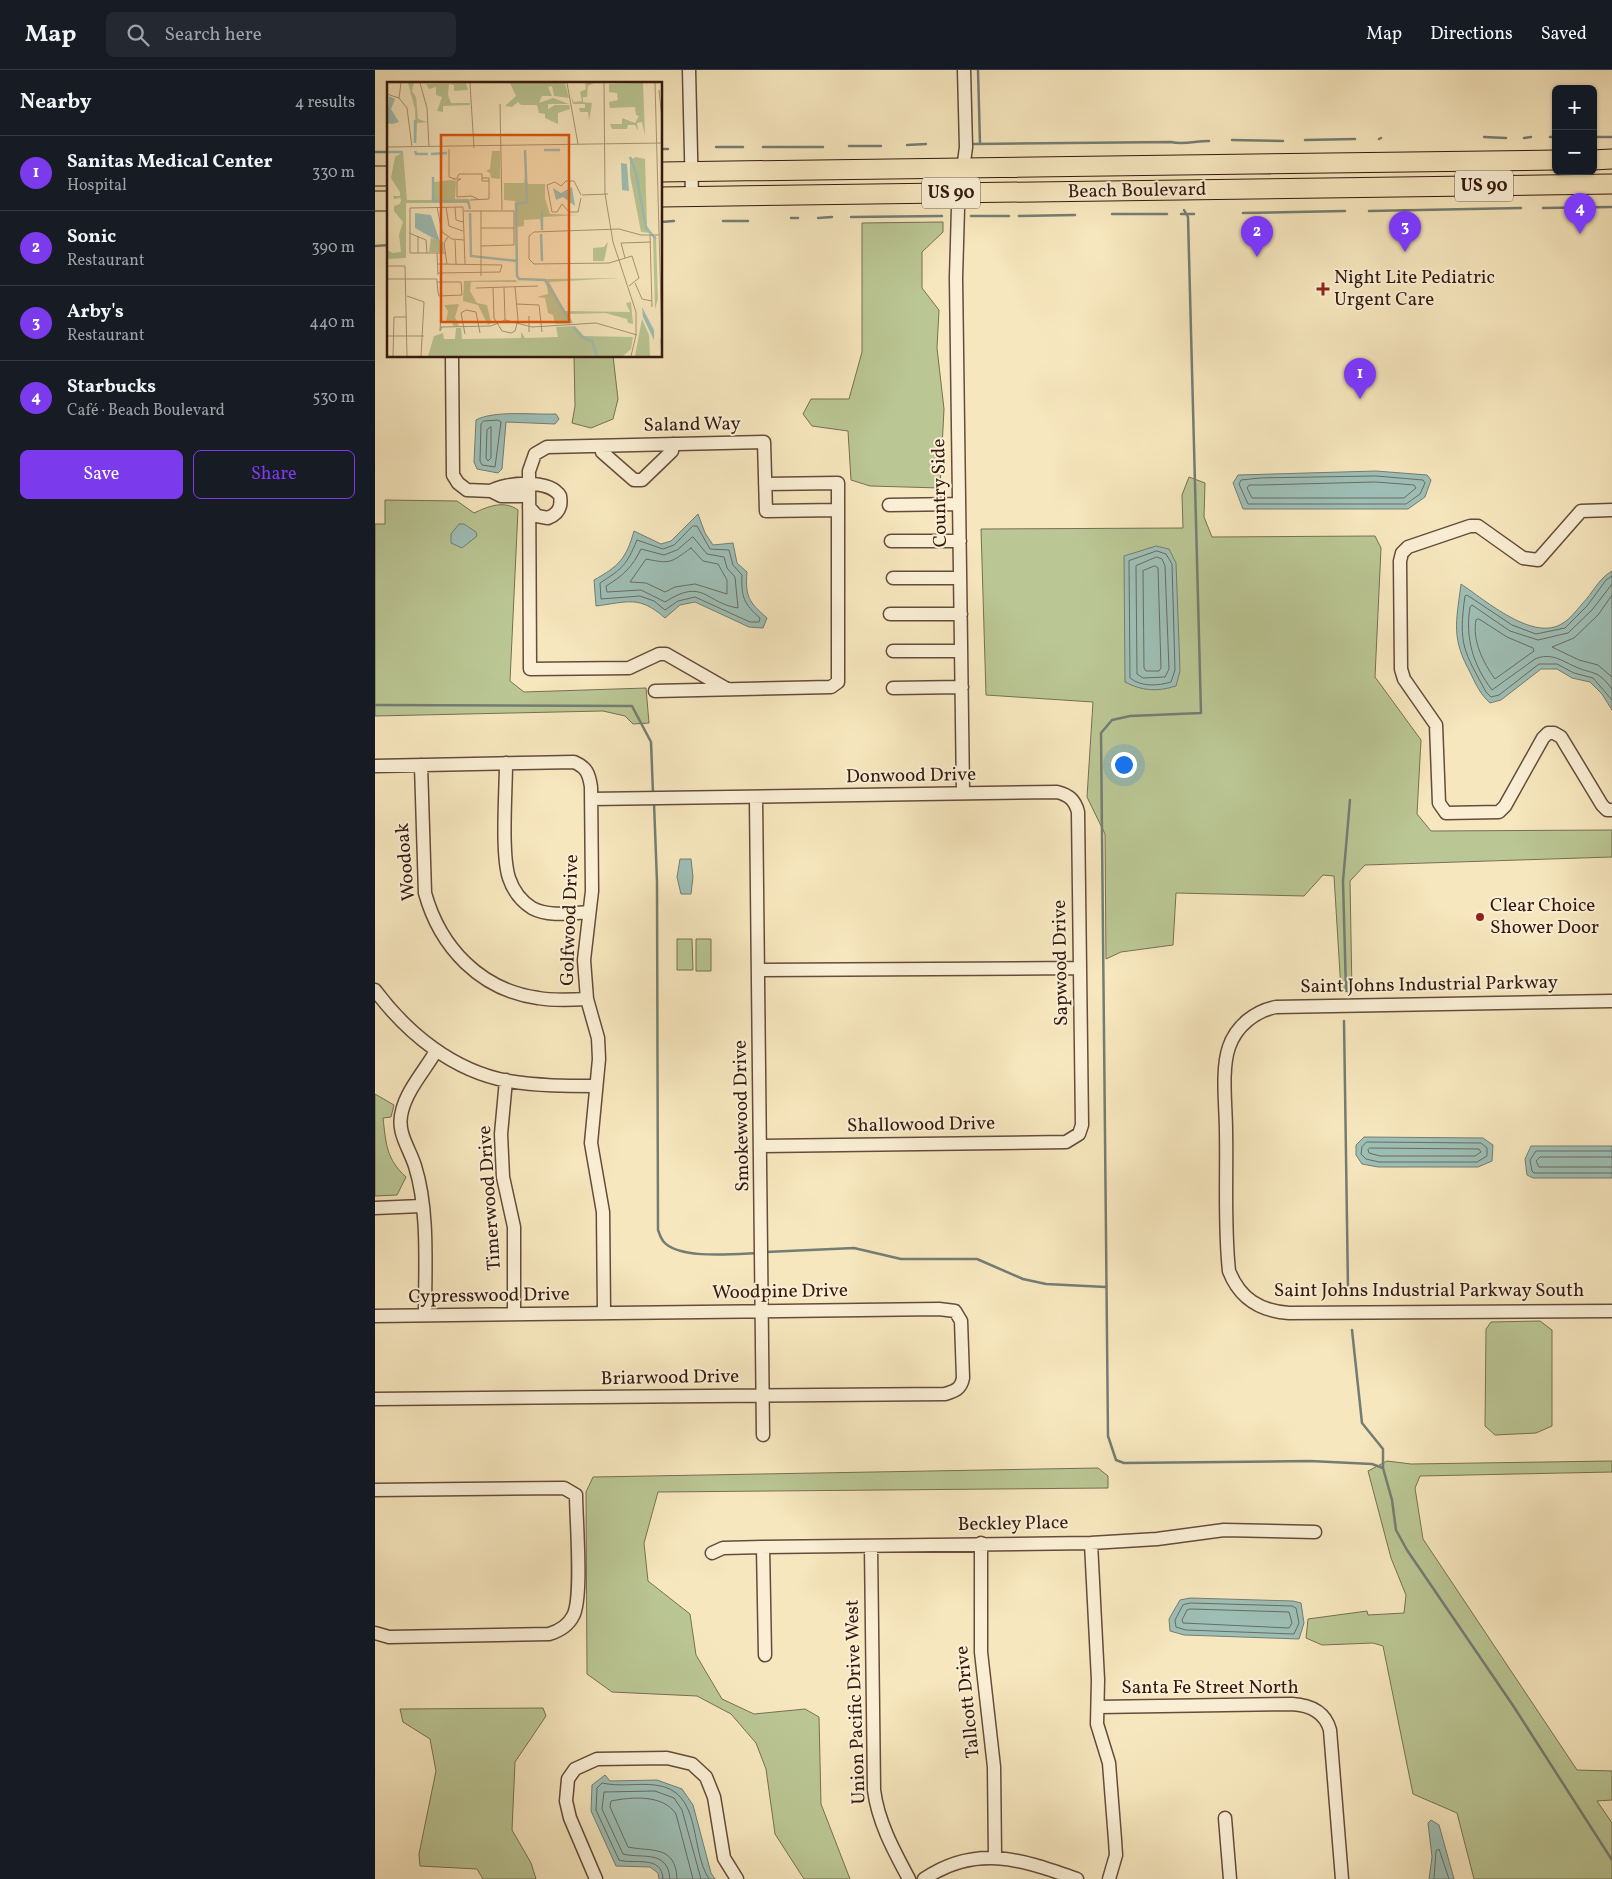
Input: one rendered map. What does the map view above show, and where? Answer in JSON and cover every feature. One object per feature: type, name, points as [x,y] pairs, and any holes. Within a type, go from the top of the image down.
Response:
[{"type":"highway","points":[[1597,160],[1612,159]]},
{"type":"highway","name":"US 90","points":[[663,172],[1552,160]]},
{"type":"highway","points":[[1357,188],[1360,163]]},
{"type":"highway","name":"Beach Boulevard","points":[[663,197],[1612,184]]},
{"type":"street","points":[[689,70],[691,196]]},
{"type":"street","name":"Country Side","points":[[963,793],[956,278],[958,208],[966,148],[964,70]]},
{"type":"street","points":[[452,358],[453,475],[457,483],[467,490],[491,491],[501,496],[529,496]]},
{"type":"street","name":"Saland Way","points":[[727,689],[666,654],[659,654],[629,668],[530,668],[529,471],[531,461],[540,450],[547,447],[764,442],[766,511],[838,510]]},
{"type":"street","points":[[601,446],[602,452],[634,480],[642,480],[672,451],[673,444]]},
{"type":"street","points":[[655,691],[831,687],[838,682],[838,483],[765,484]]},
{"type":"street","points":[[889,504],[959,504]]},
{"type":"street","points":[[1612,510],[1581,512],[1538,560],[1523,558],[1478,526],[1470,526],[1407,547],[1402,552],[1400,561],[1401,669],[1404,679],[1436,725],[1439,803],[1445,813],[1499,812],[1505,806],[1548,732],[1554,732],[1561,737],[1602,805],[1607,810],[1612,810]]},
{"type":"street","points":[[891,542],[960,541]]},
{"type":"street","points":[[893,578],[960,578]]},
{"type":"street","points":[[890,614],[961,614]]},
{"type":"street","points":[[893,651],[961,651]]},
{"type":"street","points":[[893,688],[962,688]]},
{"type":"street","name":"Golfwood Drive","points":[[375,766],[574,762],[583,766],[589,774],[592,891],[584,960],[587,999],[598,1038],[599,1059],[591,1143],[603,1212],[604,1313]]},
{"type":"street","points":[[506,763],[506,848],[509,876],[514,890],[533,908],[541,911],[555,913],[589,912]]},
{"type":"street","name":"Woodoak","points":[[421,765],[422,871],[425,893],[430,914],[447,944],[474,971],[496,986],[514,993],[544,999],[587,999]]},
{"type":"street","name":"Donwood Drive","points":[[591,799],[1057,792],[1067,794]]},
{"type":"street","name":"Sapwood Drive","points":[[1067,794],[1076,804],[1078,812],[1082,1125],[1079,1134]]},
{"type":"street","name":"Smokewood Drive","points":[[756,798],[763,1434]]},
{"type":"street","points":[[759,970],[1079,968]]},
{"type":"street","points":[[375,990],[402,1022],[436,1051],[474,1069],[506,1080],[596,1086]]},
{"type":"street","name":"Saint Johns Industrial Parkway","points":[[1247,1300],[1233,1282],[1227,1257],[1226,1088],[1229,1046],[1250,1017],[1268,1008],[1292,1006],[1612,1002]]},
{"type":"street","points":[[425,1315],[424,1221],[415,1165],[402,1137],[401,1112],[405,1101],[436,1051]]},
{"type":"street","name":"Timerwood Drive","points":[[506,1080],[501,1134],[503,1177],[514,1227],[515,1314]]},
{"type":"street","name":"Shallowood Drive","points":[[761,1146],[1066,1142],[1079,1134]]},
{"type":"street","points":[[375,1208],[421,1206]]},
{"type":"street","name":"Saint Johns Industrial Parkway South","points":[[1247,1300],[1273,1312],[1289,1313],[1612,1311]]},
{"type":"street","name":"Woodpine Drive","points":[[604,1313],[939,1309],[955,1311],[961,1321],[962,1329],[962,1384]]},
{"type":"street","name":"Cypresswood Drive","points":[[375,1316],[604,1313]]},
{"type":"street","name":"Briarwood Drive","points":[[375,1400],[945,1394],[957,1390],[962,1384]]},
{"type":"street","points":[[375,1490],[564,1488],[576,1494],[578,1593],[574,1615],[558,1631],[532,1636],[389,1637],[375,1633]]},
{"type":"street","name":"Beckley Place","points":[[712,1553],[723,1548],[1091,1543],[1157,1539],[1225,1530],[1315,1532]]},
{"type":"street","name":"Tallcott Drive","points":[[981,1543],[981,1652],[995,1775],[995,1857]]},
{"type":"street","points":[[1091,1543],[1098,1707],[1097,1724],[1109,1763],[1116,1855],[1109,1879]]},
{"type":"street","name":"Union Pacific Drive West","points":[[871,1546],[874,1790],[877,1808],[889,1839],[909,1879]]},
{"type":"street","points":[[763,1547],[765,1655]]},
{"type":"street","name":"Santa Fe Street North","points":[[1098,1707],[1292,1704],[1304,1705],[1320,1713],[1328,1723],[1330,1730],[1342,1879]]},
{"type":"street","points":[[595,1879],[570,1818],[566,1800],[568,1779],[575,1769],[586,1762],[613,1758],[667,1758],[684,1760],[697,1768],[711,1787],[724,1858],[737,1879]]},
{"type":"street","points":[[1225,1818],[1231,1879]]},
{"type":"street","points":[[924,1879],[958,1862],[995,1857],[1014,1859],[1077,1879]]},
{"type":"green space","points":[[943,222],[943,232],[922,252],[922,288],[939,310],[937,348],[944,409],[940,488],[870,486],[851,480],[848,431],[812,426],[803,414],[811,399],[849,399],[862,352],[862,223]]},
{"type":"green space","points":[[574,358],[613,358],[618,399],[613,419],[591,428],[572,423],[575,406]]},
{"type":"green space","points":[[1189,477],[1205,483],[1204,517],[1212,537],[1375,536],[1381,548],[1375,677],[1421,740],[1417,814],[1431,831],[1612,830],[1612,857],[1365,865],[1350,881],[1352,993],[1341,990],[1334,876],[1323,875],[1304,896],[1176,893],[1173,945],[1121,952],[1106,959],[1105,834],[1087,797],[1093,702],[986,695],[981,529],[1183,528],[1182,495]]},
{"type":"green space","points":[[385,500],[457,501],[474,513],[496,505],[507,505],[518,510],[510,681],[524,692],[646,688],[649,723],[633,724],[625,716],[603,711],[375,716],[375,524],[385,524]]},
{"type":"green space","points":[[677,939],[692,939],[693,970],[677,970]]},
{"type":"green space","points":[[696,939],[711,939],[711,971],[696,971]]},
{"type":"green space","points":[[375,1094],[394,1105],[391,1117],[383,1118],[388,1150],[394,1164],[406,1177],[397,1195],[375,1196]]},
{"type":"green space","points":[[1540,1321],[1552,1330],[1552,1426],[1536,1433],[1495,1435],[1485,1426],[1486,1329],[1491,1322]]},
{"type":"green space","points":[[1387,1461],[1411,1464],[1612,1461],[1612,1472],[1420,1476],[1415,1488],[1423,1539],[1577,1770],[1612,1771],[1612,1800],[1597,1801],[1612,1823],[1612,1879],[1474,1879],[1457,1813],[1413,1794],[1383,1646],[1373,1643],[1322,1645],[1306,1638],[1308,1619],[1367,1611],[1368,1615],[1404,1613],[1406,1595],[1391,1558],[1368,1471]]},
{"type":"green space","points":[[1098,1468],[1108,1476],[1108,1488],[658,1492],[644,1543],[648,1581],[690,1614],[696,1655],[722,1699],[754,1714],[805,1709],[819,1717],[821,1804],[850,1879],[804,1879],[775,1834],[766,1769],[756,1743],[731,1714],[697,1696],[612,1692],[587,1674],[586,1492],[593,1477]]},
{"type":"green space","points":[[543,1708],[546,1716],[515,1762],[512,1830],[531,1863],[536,1879],[483,1879],[477,1869],[420,1866],[419,1854],[436,1771],[430,1739],[403,1722],[400,1709]]},
{"type":"water","points":[[503,414],[556,414],[559,419],[555,424],[506,422],[502,469],[498,473],[477,469],[474,462],[476,420]]},
{"type":"water","points":[[1376,471],[1427,475],[1431,480],[1425,497],[1408,509],[1243,509],[1233,483],[1238,475]]},
{"type":"water","points":[[698,514],[705,533],[713,545],[733,543],[737,563],[747,572],[749,598],[767,618],[763,628],[749,627],[695,602],[680,605],[665,618],[648,606],[640,603],[625,602],[596,606],[594,580],[616,566],[628,548],[634,531],[661,544],[671,541]]},
{"type":"water","points":[[459,524],[464,524],[476,532],[477,536],[462,548],[451,543],[451,534]]},
{"type":"water","points":[[1156,546],[1169,549],[1176,563],[1180,671],[1176,686],[1150,690],[1125,682],[1124,556]]},
{"type":"water","points":[[1612,571],[1612,710],[1602,694],[1590,682],[1572,678],[1557,669],[1541,669],[1501,700],[1490,703],[1481,693],[1460,650],[1457,621],[1461,584],[1496,609],[1524,624],[1538,628],[1551,628],[1571,617],[1599,582]]},
{"type":"water","points":[[680,859],[691,859],[693,877],[691,894],[681,894],[677,877]]},
{"type":"water","points":[[1364,1137],[1483,1138],[1493,1145],[1492,1161],[1478,1167],[1378,1167],[1362,1164],[1356,1155],[1356,1145]]},
{"type":"water","points":[[1531,1146],[1612,1146],[1612,1178],[1533,1178],[1527,1175],[1525,1159]]},
{"type":"water","points":[[1190,1598],[1293,1601],[1301,1603],[1304,1623],[1299,1639],[1184,1635],[1170,1631],[1169,1619],[1180,1600]]},
{"type":"water","points":[[605,1775],[610,1781],[657,1780],[682,1789],[693,1805],[711,1873],[715,1879],[659,1879],[658,1873],[650,1867],[616,1866],[591,1811],[592,1785]]},
{"type":"water","points":[[1431,1820],[1439,1825],[1454,1879],[1429,1879],[1432,1857],[1428,1823]]},
{"type":"waterway","points":[[978,70],[980,143]]},
{"type":"waterway","points":[[1484,137],[1506,138]]},
{"type":"waterway","points":[[1524,138],[1531,137]]},
{"type":"waterway","points":[[1597,137],[1612,137]]},
{"type":"waterway","points":[[1305,140],[1355,139]]},
{"type":"waterway","points":[[1232,140],[1283,141]]},
{"type":"waterway","points":[[974,144],[1180,143],[1209,141]]},
{"type":"waterway","points":[[907,145],[926,144]]},
{"type":"waterway","points":[[849,146],[881,146]]},
{"type":"waterway","points":[[716,147],[743,147]]},
{"type":"waterway","points":[[763,147],[823,147]]},
{"type":"waterway","points":[[663,149],[668,149]]},
{"type":"waterway","points":[[375,152],[387,152]]},
{"type":"waterway","points":[[1543,208],[1612,207]]},
{"type":"waterway","points":[[1369,211],[1521,208]]},
{"type":"waterway","points":[[1184,210],[1188,217],[1201,713],[1130,716],[1112,720],[1101,733],[1108,1436],[1116,1460],[1124,1463],[1310,1461],[1372,1464],[1383,1468],[1392,1500],[1396,1530],[1407,1550],[1514,1707],[1612,1860]]},
{"type":"waterway","points":[[1243,213],[1345,211]]},
{"type":"waterway","points":[[1112,214],[1167,214]]},
{"type":"waterway","points":[[1181,214],[1194,214]]},
{"type":"waterway","points":[[1019,216],[1075,215]]},
{"type":"waterway","points":[[851,217],[942,216]]},
{"type":"waterway","points":[[971,216],[1009,216]]},
{"type":"waterway","points":[[818,218],[832,217]]},
{"type":"waterway","points":[[791,218],[798,218]]},
{"type":"waterway","points":[[663,222],[674,221]]},
{"type":"waterway","points":[[723,221],[748,221]]},
{"type":"waterway","points":[[375,246],[387,245]]},
{"type":"waterway","points":[[375,705],[632,706],[651,742],[653,793]]},
{"type":"waterway","points":[[1346,991],[1343,881],[1350,800]]},
{"type":"waterway","points":[[654,803],[657,882],[658,1230],[663,1241],[670,1247],[681,1251],[722,1255],[758,1253]]},
{"type":"waterway","points":[[1344,1021],[1348,1289]]},
{"type":"waterway","points":[[766,1252],[854,1248],[901,1259],[977,1259],[1023,1279],[1046,1284],[1106,1287]]},
{"type":"waterway","points":[[1352,1330],[1362,1423],[1383,1449],[1383,1468]]},
{"type":"place","name":"Starbucks","points":[[1580,234]]},
{"type":"place","name":"Arby's","points":[[1405,252]]},
{"type":"place","name":"Sonic","points":[[1257,257]]},
{"type":"place","name":"Night Lite Pediatric Urgent Care","points":[[1323,289]]},
{"type":"place","name":"Sanitas Medical Center","points":[[1360,399]]},
{"type":"place","name":"Clear Choice Shower Door","points":[[1480,917]]}]
